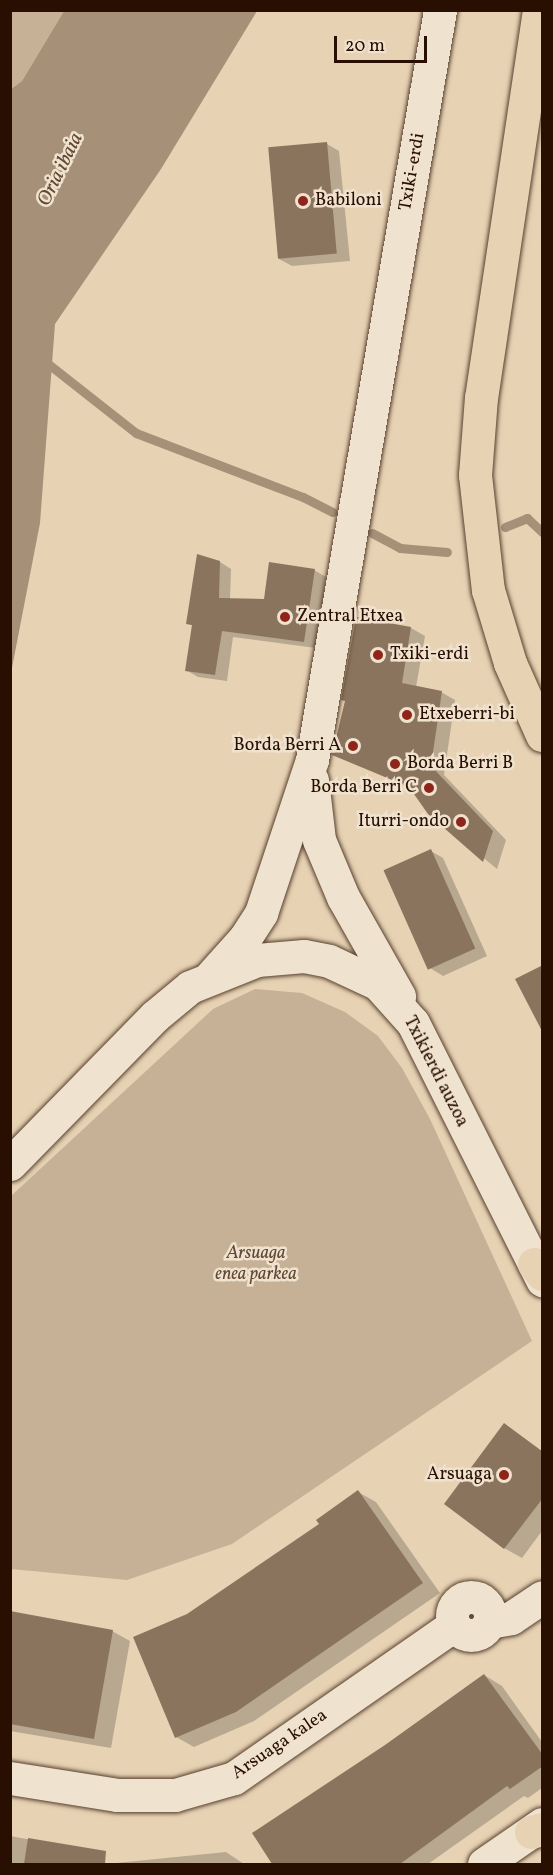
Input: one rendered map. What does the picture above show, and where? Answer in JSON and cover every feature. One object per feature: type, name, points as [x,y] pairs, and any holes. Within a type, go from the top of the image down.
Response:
[{"type":"highway","points":[[539,10],[481,397],[475,475],[481,552],[490,599],[510,663],[543,735]]},
{"type":"street","name":"Txiki-erdi","points":[[312,760],[440,10]]},
{"type":"street","points":[[211,976],[245,938],[261,913],[312,760]]},
{"type":"street","points":[[312,760],[313,812],[319,840],[344,897],[413,1023]]},
{"type":"street","name":"Txikierdi auzoa","points":[[10,1164],[155,1016],[190,987],[211,976],[281,956],[329,961],[378,984],[413,1023],[540,1273]]},
{"type":"street","name":"Arsuaga kalea","points":[[10,1778],[117,1795],[175,1795],[234,1778],[454,1625],[465,1635],[476,1635],[489,1623],[511,1618],[543,1597]]},
{"type":"street","points":[[484,1864],[539,1829]]},
{"type":"green space","points":[[11,11],[64,11],[22,81],[11,89]]},
{"type":"green space","name":"Arsuaga enea parkea","points":[[255,989],[302,993],[345,1012],[378,1036],[402,1068],[430,1119],[532,1341],[232,1544],[127,1580],[11,1569],[11,1196],[213,1009]]},
{"type":"water","name":"Oria ibaia","points":[[64,11],[257,11],[161,169],[55,324],[40,523],[11,673],[11,89],[22,81]]},
{"type":"building","name":"Babiloni","points":[[327,142],[337,254],[278,259],[268,147]]},
{"type":"building","points":[[197,554],[220,561],[219,598],[264,599],[269,562],[315,569],[304,642],[222,631],[215,675],[185,671],[192,625],[186,624]]},
{"type":"building","points":[[356,617],[411,627],[402,683],[442,691],[431,766],[493,831],[483,862],[428,814],[409,787],[332,755],[345,701],[341,700]]},
{"type":"building","points":[[431,849],[475,949],[428,970],[383,870]]},
{"type":"building","points":[[543,965],[543,1033],[515,979]]},
{"type":"building","name":"Arsuaga","points":[[504,1423],[543,1452],[543,1498],[504,1549],[444,1504]]},
{"type":"building","points":[[358,1490],[423,1583],[236,1712],[175,1738],[133,1637],[187,1614],[319,1524],[316,1520]]},
{"type":"building","points":[[10,1611],[113,1630],[94,1739],[10,1724]]},
{"type":"building","points":[[484,1674],[543,1755],[543,1766],[510,1789],[507,1786],[400,1864],[272,1864],[252,1833],[385,1745]]},
{"type":"building","points":[[28,1838],[106,1851],[105,1864],[24,1864]]},
{"type":"waterway","points":[[42,359],[136,433],[303,497],[332,512]]},
{"type":"waterway","points":[[505,527],[527,518],[542,532]]},
{"type":"waterway","points":[[372,533],[400,548],[447,552]]},
{"type":"place","name":"Babiloni","points":[[303,201]]},
{"type":"place","name":"Zentral Etxea","points":[[285,617]]},
{"type":"place","name":"Txiki-erdi","points":[[378,655]]},
{"type":"place","name":"Etxeberri-bi","points":[[407,715]]},
{"type":"place","name":"Borda Berri A","points":[[353,746]]},
{"type":"place","name":"Borda Berri B","points":[[395,764]]},
{"type":"place","name":"Borda Berri C","points":[[429,788]]},
{"type":"place","name":"Iturri-ondo","points":[[461,822]]},
{"type":"place","name":"Arsuaga","points":[[504,1475]]}]
